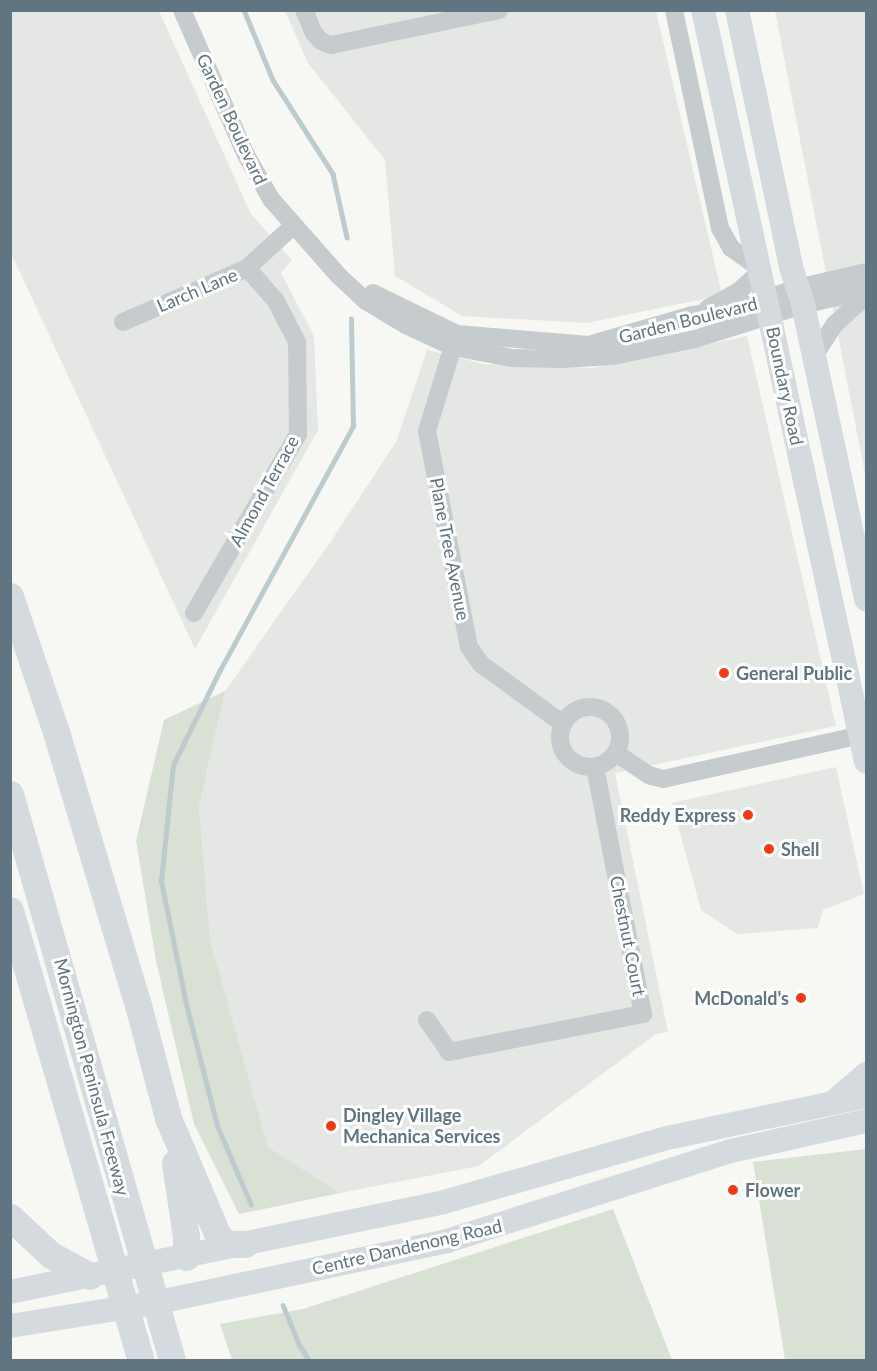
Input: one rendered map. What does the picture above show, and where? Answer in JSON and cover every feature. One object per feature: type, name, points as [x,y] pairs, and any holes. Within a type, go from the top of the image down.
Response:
[{"type":"highway","points":[[10,596],[56,732],[138,1005],[168,1118],[186,1237],[186,1257]]},
{"type":"highway","name":"Mornington Peninsula Freeway","points":[[10,794],[133,1225],[148,1308],[141,1360]]},
{"type":"highway","name":"Mornington Peninsula Freeway","points":[[10,910],[105,1232],[148,1308],[172,1360]]},
{"type":"highway","points":[[168,1118],[218,1236],[228,1244],[245,1244]]},
{"type":"highway","points":[[11,1228],[51,1255],[90,1276]]},
{"type":"main road","name":"Boundary Road","points":[[703,10],[758,270],[864,735],[867,762]]},
{"type":"main road","name":"Boundary Road","points":[[737,10],[867,599]]},
{"type":"main road","points":[[833,1102],[867,1074]]},
{"type":"main road","name":"Centre Dandenong Road","points":[[10,1292],[444,1202],[668,1138],[867,1096]]},
{"type":"main road","name":"Centre Dandenong Road","points":[[10,1326],[148,1308],[447,1241],[731,1151],[867,1121]]},
{"type":"main road","points":[[90,1276],[148,1308],[178,1278],[186,1257]]},
{"type":"street","name":"Garden Boulevard","points":[[182,10],[246,155],[270,199],[339,276],[366,301],[406,325],[512,358],[562,359],[613,356],[695,339],[800,296]]},
{"type":"street","points":[[304,10],[314,33],[321,41],[331,45],[499,10]]},
{"type":"street","points":[[674,10],[720,228],[731,248],[758,270],[739,291],[692,315]]},
{"type":"street","name":"Larch Lane","points":[[123,322],[247,268],[293,226]]},
{"type":"street","name":"Almond Terrace","points":[[194,613],[298,434],[297,342],[276,301],[247,268]]},
{"type":"street","points":[[800,296],[867,272]]},
{"type":"street","points":[[800,296],[867,290]]},
{"type":"street","points":[[814,356],[835,324],[867,296]]},
{"type":"street","name":"Garden Boulevard","points":[[455,341],[589,345],[692,315],[768,308]]},
{"type":"street","name":"Plane Tree Avenue","points":[[455,341],[427,430],[469,647],[481,664],[562,723]]},
{"type":"street","points":[[589,706],[609,712],[617,722],[620,732],[616,753],[609,761],[595,767],[574,763],[566,756],[559,736],[562,723],[578,708],[589,706]]},
{"type":"street","points":[[616,753],[648,775],[663,779],[864,735]]},
{"type":"street","name":"Chestnut Court","points":[[427,1020],[450,1052],[644,1014],[595,767]]},
{"type":"shaded area","points":[[10,11],[159,11],[251,214],[292,260],[281,273],[314,336],[318,430],[195,649],[11,253]]},
{"type":"shaded area","points":[[285,11],[656,11],[722,295],[587,323],[462,316],[395,276],[385,160],[308,63]]},
{"type":"shaded area","points":[[775,11],[866,11],[866,479]]},
{"type":"shaded area","points":[[747,336],[836,726],[615,773],[668,1032],[656,1034],[479,1166],[340,1193],[268,1147],[210,939],[199,807],[225,691],[331,541],[396,442],[427,350],[484,364],[593,368]]},
{"type":"shaded area","points":[[225,691],[199,807],[210,939],[268,1147],[340,1193],[239,1214],[194,1124],[156,961],[136,841],[164,720]]},
{"type":"shaded area","name":"Shell","points":[[836,767],[864,894],[823,910],[818,928],[737,934],[701,910],[672,803]]},
{"type":"shaded area","points":[[866,1149],[866,1360],[785,1360],[753,1162]]},
{"type":"shaded area","points":[[613,1209],[672,1360],[232,1360],[220,1324],[303,1309]]},
{"type":"waterway","points":[[244,10],[273,80],[333,174],[347,237]]},
{"type":"waterway","points":[[251,1205],[217,1126],[186,1004],[161,881],[173,765],[220,670],[353,426],[351,319]]},
{"type":"waterway","points":[[283,1305],[299,1344],[309,1360]]},
{"type":"place","name":"General Public","points":[[724,673]]},
{"type":"place","name":"Reddy Express","points":[[748,815]]},
{"type":"place","name":"Shell","points":[[769,849]]},
{"type":"place","name":"McDonald's","points":[[801,998]]},
{"type":"place","name":"Dingley Village Mechanica Services","points":[[331,1126]]},
{"type":"place","name":"Flower","points":[[733,1190]]}]
